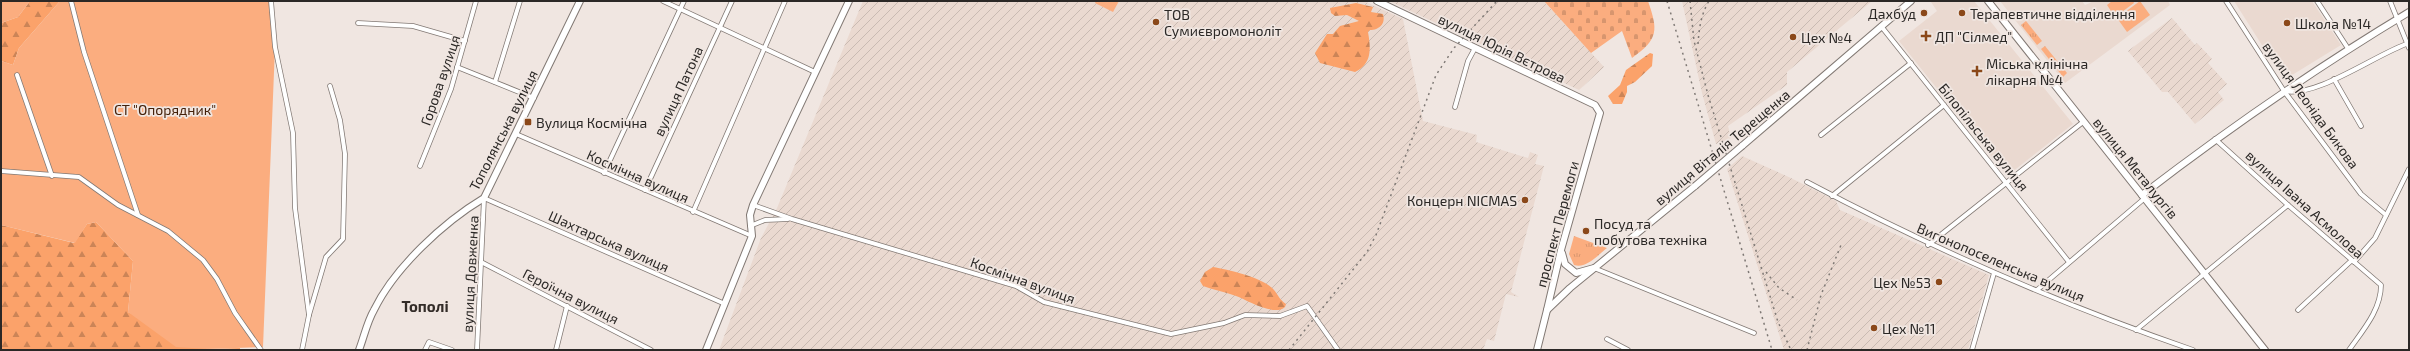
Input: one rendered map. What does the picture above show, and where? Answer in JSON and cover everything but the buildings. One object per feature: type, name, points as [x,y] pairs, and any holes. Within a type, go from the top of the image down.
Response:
[{"type":"street","points":[[71,1],[84,52],[138,215]]},
{"type":"street","points":[[271,1],[275,47],[293,133],[294,208],[309,315]]},
{"type":"street","name":"Горова вулиця","points":[[420,166],[451,89],[476,1]]},
{"type":"street","points":[[496,82],[520,1]]},
{"type":"street","name":"Тополянська вулиця","points":[[360,350],[374,309],[399,273],[436,235],[467,208],[484,198],[580,1]]},
{"type":"street","points":[[663,1],[815,72]]},
{"type":"street","points":[[604,173],[684,1]]},
{"type":"street","name":"вулиця Патона","points":[[645,190],[732,1]]},
{"type":"street","points":[[693,212],[785,1]]},
{"type":"street","points":[[706,350],[752,236],[750,226],[753,205],[849,1]]},
{"type":"street","name":"вулиця Юрія Вєтрова","points":[[1377,1],[1595,105]]},
{"type":"street","name":"вулиця Віталія Терещенка","points":[[1547,310],[1594,268],[1695,186],[1911,1]]},
{"type":"street","name":"вулиця Металургів","points":[[1988,1],[2265,350]]},
{"type":"street","name":"вулиця Леоніда Бикова","points":[[2226,1],[2284,91],[2361,194],[2386,215]]},
{"type":"street","points":[[2317,1],[2349,50]]},
{"type":"street","points":[[2284,91],[2295,93],[2334,79],[2408,45],[2396,19],[2390,1]]},
{"type":"street","points":[[2037,290],[2143,196],[2215,138],[2284,91],[2409,12]]},
{"type":"street","points":[[358,23],[413,26],[465,41]]},
{"type":"street","name":"Білопільська вулиця","points":[[1881,26],[2069,262]]},
{"type":"street","points":[[1455,107],[1468,61],[1474,48]]},
{"type":"street","points":[[1820,135],[1911,63]]},
{"type":"street","points":[[457,67],[534,98]]},
{"type":"street","points":[[17,75],[52,176]]},
{"type":"street","points":[[2334,79],[2361,126]]},
{"type":"street","points":[[302,350],[309,315],[326,257],[343,239],[345,154],[340,120],[330,86]]},
{"type":"street","name":"проспект Перемоги","points":[[1537,350],[1561,250],[1600,113],[1595,105]]},
{"type":"street","points":[[1832,196],[1944,105]]},
{"type":"street","points":[[1928,245],[2083,122]]},
{"type":"street","name":"Космічна вулиця","points":[[516,134],[693,212],[752,236]]},
{"type":"street","name":"вулиця Івана Асмолова","points":[[2215,138],[2288,205],[2381,285],[2381,298],[2366,326],[2349,350]]},
{"type":"street","points":[[2298,310],[2353,262],[2375,238],[2409,169]]},
{"type":"street","points":[[1,171],[79,177],[118,205],[168,232],[203,260],[217,279],[236,313],[261,350]]},
{"type":"street","name":"Вигонопоселенська вулиця","points":[[1807,182],[1928,245],[2136,330],[2193,350]]},
{"type":"street","name":"вулиця Довженка","points":[[477,350],[484,198]]},
{"type":"street","name":"Шахтарська вулиця","points":[[484,198],[725,304]]},
{"type":"street","name":"Космічна вулиця","points":[[753,205],[792,219],[1016,286],[1044,302],[1171,334],[1224,323],[1246,314],[1280,316],[1307,306],[1338,350]]},
{"type":"street","points":[[2136,330],[2288,205]]},
{"type":"street","points":[[750,226],[765,220],[792,219]]},
{"type":"street","points":[[1561,250],[1565,264],[1570,270],[1576,273],[1594,268],[1754,333]]},
{"type":"street","name":"Героїчна вулиця","points":[[481,262],[651,350]]},
{"type":"street","points":[[1972,350],[1994,273]]},
{"type":"street","points":[[556,350],[567,306]]},
{"type":"street","points":[[1607,339],[1628,350]]},
{"type":"street","points":[[425,350],[429,342],[452,350]]},
{"type":"shaded area","points":[[863,1],[1364,1],[1403,19],[1423,121],[1477,135],[1476,142],[1528,158],[1530,152],[1538,155],[1535,164],[1544,166],[1511,292],[1519,297],[1506,294],[1494,341],[1487,339],[1483,350],[719,350],[761,238],[777,208]]},
{"type":"shaded area","points":[[1389,1],[1544,1],[1604,67],[1579,90]]},
{"type":"shaded area","points":[[1682,1],[1872,1],[1787,72],[1787,85],[1728,126],[1731,138],[1716,144],[1702,93]]},
{"type":"shaded area","name":"Міська клінічна лікарня №4","points":[[1974,1],[2073,124],[2007,176],[1899,41],[1937,11],[1931,2]]},
{"type":"shaded area","points":[[2000,1],[2082,1],[2085,5],[2094,1],[2168,1],[2170,5],[2065,83]]},
{"type":"shaded area","name":"Школа №14","points":[[2234,1],[2312,1],[2341,45],[2284,80]]},
{"type":"shaded area","points":[[2172,18],[2195,45],[2197,43],[2212,59],[2208,63],[2227,84],[2218,92],[2224,100],[2195,124],[2168,92],[2162,92],[2128,51]]},
{"type":"shaded area","points":[[1742,156],[1791,178],[1836,201],[1840,210],[1989,275],[1968,350],[1784,350],[1727,169]]},
{"type":"green space","points":[[1,1],[30,1],[18,17],[1,23]]},
{"type":"green space","points":[[30,1],[60,1],[19,48],[13,65],[1,61],[1,23],[18,17]]},
{"type":"green space","name":"СТ \"Опорядник\"","points":[[60,1],[271,1],[275,47],[263,347],[208,349],[176,347],[128,312],[133,261],[96,222],[87,224],[75,243],[1,225],[1,61],[13,65],[19,48]]},
{"type":"green space","points":[[1096,1],[1119,1],[1113,12],[1095,3]]},
{"type":"green space","points":[[1544,1],[1648,1],[1654,19],[1654,33],[1652,39],[1647,45],[1632,58],[1622,31],[1591,53]]},
{"type":"green space","points":[[2112,1],[2133,1],[2134,3],[2115,17],[2107,5]]},
{"type":"green space","points":[[2140,1],[2150,15],[2127,32],[2117,18]]},
{"type":"green space","points":[[1356,3],[1373,7],[1371,12],[1383,14],[1384,18],[1383,23],[1379,28],[1368,32],[1370,50],[1365,65],[1355,72],[1320,63],[1315,53],[1327,34],[1333,34],[1340,26],[1359,21],[1347,15],[1335,16],[1331,13],[1330,8]]},
{"type":"green space","points":[[2026,21],[2042,41],[2037,45],[2021,25]]},
{"type":"green space","points":[[2045,46],[2067,73],[2063,77],[2041,49]]},
{"type":"green space","points":[[1650,53],[1653,54],[1652,66],[1635,82],[1627,86],[1627,92],[1622,104],[1613,104],[1608,96],[1620,85],[1626,70]]},
{"type":"green space","points":[[96,222],[133,261],[128,312],[208,349],[240,348],[240,350],[1,350],[1,225],[74,243],[87,224]]},
{"type":"green space","points":[[1574,236],[1607,248],[1596,258],[1587,263],[1578,266],[1574,265],[1569,254]]},
{"type":"green space","points":[[1213,267],[1228,270],[1262,281],[1274,290],[1286,304],[1285,307],[1280,310],[1274,310],[1260,307],[1236,296],[1203,286],[1200,281],[1205,272]]},
{"type":"railway","points":[[1289,350],[1367,252],[1376,235],[1436,75],[1454,48],[1497,1]]},
{"type":"railway","points":[[1667,1],[1772,350]]},
{"type":"railway","points":[[1690,1],[1694,41],[1708,95],[1778,322],[1791,350]]},
{"type":"railway","points":[[1698,44],[1701,22],[1709,1]]},
{"type":"railway","points":[[1807,350],[1821,295],[1841,245]]},
{"type":"railway","points":[[1766,272],[1779,288],[1797,300]]},
{"type":"place","name":"Дахбуд","points":[[1924,13]]},
{"type":"place","name":"Терапевтичне відділення","points":[[1962,13]]},
{"type":"place","name":"ТОВ Сумиєвромоноліт","points":[[1156,22]]},
{"type":"place","name":"Школа №14","points":[[2287,23]]},
{"type":"place","name":"ДП \"Сілмед\"","points":[[1926,36]]},
{"type":"place","name":"Цех №4","points":[[1793,37]]},
{"type":"place","name":"Міська клінічна лікарня №4","points":[[1977,71]]},
{"type":"place","name":"Вулиця Космічна","points":[[528,122]]},
{"type":"place","name":"Концерн NICMAS","points":[[1525,200]]},
{"type":"place","name":"Посуд та побутова техніка","points":[[1586,231]]},
{"type":"place","name":"Цех №53","points":[[1939,282]]},
{"type":"place","name":"Цех №11","points":[[1874,328]]},
{"type":"district","name":"Тополі","points":[[425,306]]}]
